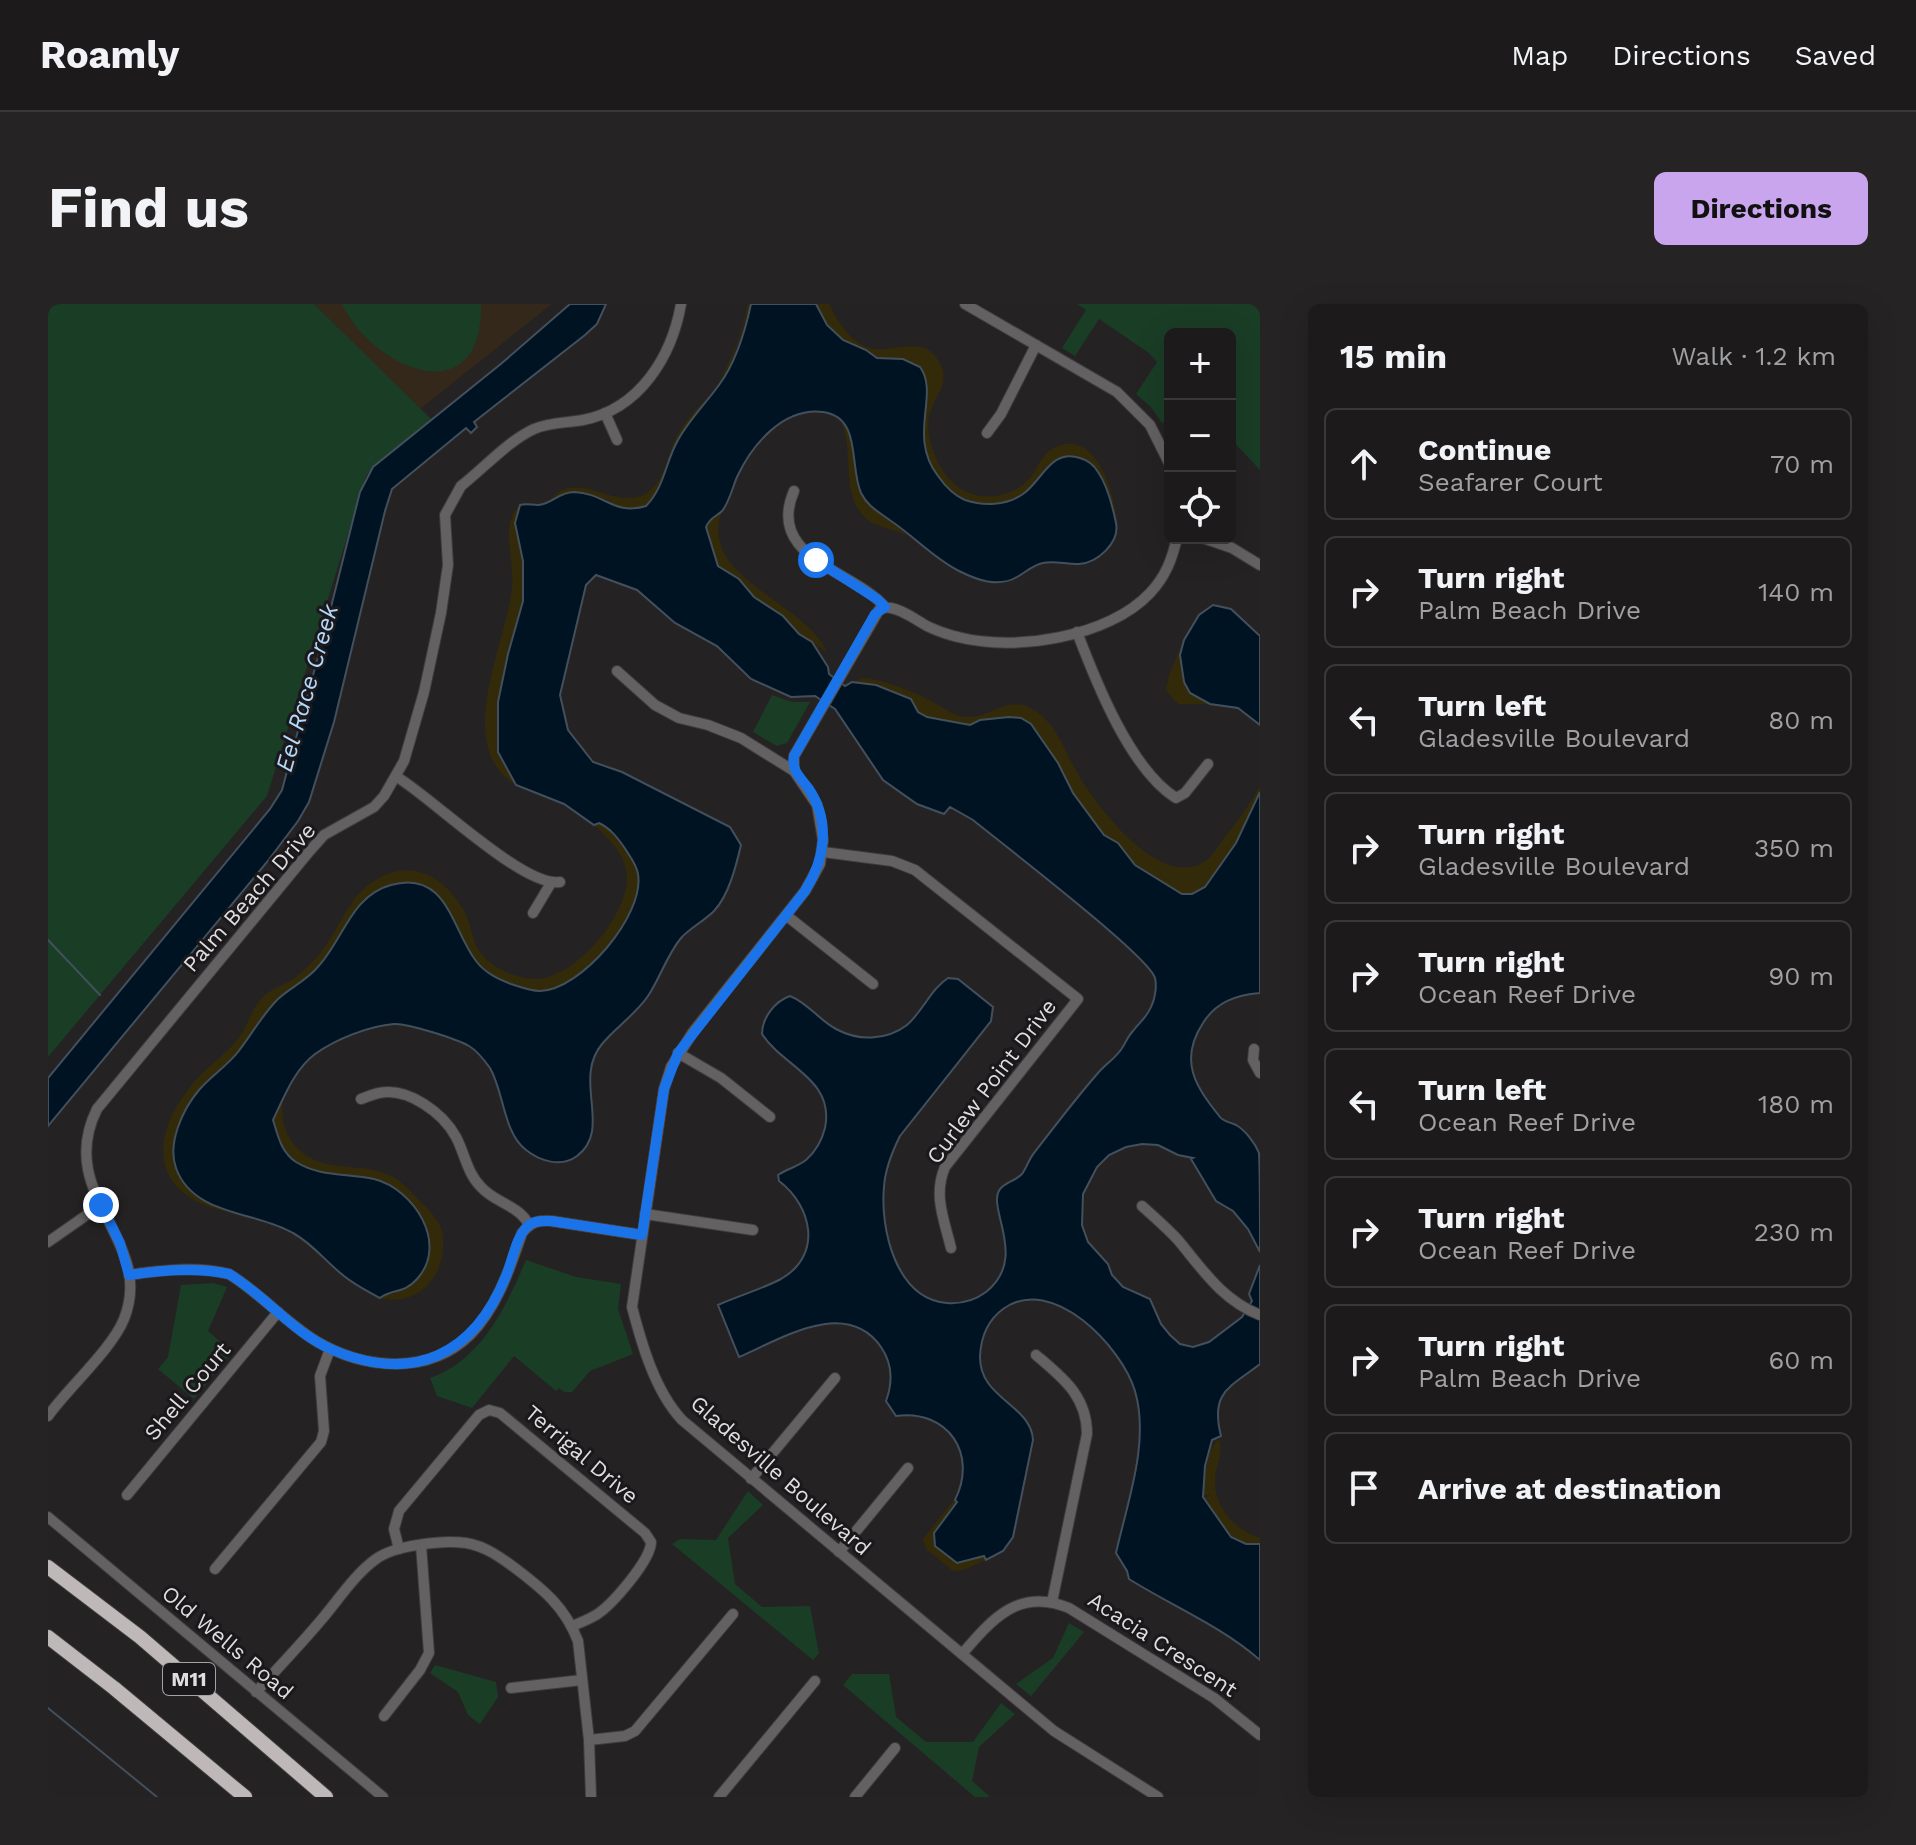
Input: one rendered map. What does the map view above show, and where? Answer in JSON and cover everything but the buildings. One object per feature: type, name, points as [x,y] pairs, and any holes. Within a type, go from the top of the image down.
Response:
[{"type":"highway","name":"M11","points":[[48,1567],[140,1637],[326,1797]]},
{"type":"highway","name":"M11","points":[[48,1637],[245,1797]]},
{"type":"street","name":"Palm Beach Drive","points":[[48,1416],[120,1329],[130,1295],[129,1275],[120,1243],[89,1180],[85,1160],[89,1126],[102,1100],[324,835],[374,807],[397,777],[411,742],[441,613],[448,565],[445,531],[448,505],[461,486],[524,435],[552,423],[582,420],[605,413],[633,395],[651,377],[666,354],[677,329],[681,304]]},
{"type":"street","points":[[965,304],[1117,392],[1150,425],[1164,453]]},
{"type":"street","points":[[987,433],[1001,414],[1036,345]]},
{"type":"street","points":[[605,413],[617,440]]},
{"type":"street","points":[[794,491],[788,505],[787,521],[798,543],[837,575],[885,607],[893,608],[932,629],[989,643],[1017,643],[1077,632],[1117,616],[1149,594],[1168,569],[1175,544]]},
{"type":"street","points":[[1220,544],[1260,565]]},
{"type":"street","points":[[794,771],[794,756],[875,614],[885,607]]},
{"type":"street","points":[[1077,632],[1098,688],[1115,721],[1133,750],[1166,791],[1176,798],[1185,793],[1208,764]]},
{"type":"street","points":[[617,671],[655,705],[679,718],[741,738],[794,771],[817,805],[823,828],[823,852]]},
{"type":"street","points":[[397,777],[469,834],[512,863],[556,882],[533,913]]},
{"type":"street","name":"Gladesville Boulevard","points":[[823,852],[815,875],[787,916],[678,1053],[664,1089],[632,1307],[639,1333],[663,1393],[682,1420],[1054,1731],[1158,1797]]},
{"type":"street","name":"Curlew Point Drive","points":[[823,852],[892,861],[915,870],[1078,999],[945,1167],[938,1198],[951,1248]]},
{"type":"street","points":[[787,916],[873,984]]},
{"type":"street","points":[[1254,1049],[1253,1062],[1260,1073]]},
{"type":"street","points":[[678,1053],[721,1078],[770,1117]]},
{"type":"street","points":[[361,1099],[380,1092],[392,1093],[431,1109],[454,1133],[465,1162],[480,1187],[493,1198],[519,1210],[529,1225]]},
{"type":"street","points":[[48,1242],[101,1205]]},
{"type":"street","points":[[1142,1206],[1179,1241],[1213,1283],[1260,1315]]},
{"type":"street","points":[[645,1214],[753,1230]]},
{"type":"street","points":[[129,1275],[184,1270],[214,1270],[229,1274],[299,1330],[330,1349],[358,1360],[398,1365],[433,1358],[469,1336],[505,1281],[522,1233],[529,1225],[539,1220],[551,1221],[642,1235]]},
{"type":"street","name":"Shell Court","points":[[127,1495],[278,1312]]},
{"type":"street","points":[[215,1569],[321,1442],[324,1431],[320,1376],[330,1349]]},
{"type":"street","points":[[1036,1355],[1073,1387],[1085,1409],[1087,1421],[1087,1434],[1052,1602]]},
{"type":"street","points":[[751,1479],[835,1378]]},
{"type":"street","name":"Terrigal Drive","points":[[399,1549],[394,1529],[399,1511],[479,1415],[489,1410],[500,1413],[645,1533],[651,1542],[647,1558],[612,1600],[596,1615],[572,1626]]},
{"type":"street","points":[[839,1552],[908,1468]]},
{"type":"street","name":"Old Wells Road","points":[[48,1517],[383,1797]]},
{"type":"street","points":[[260,1695],[361,1573],[378,1557],[421,1545],[465,1543],[493,1552],[562,1608],[572,1626],[578,1641],[589,1740],[591,1797]]},
{"type":"street","points":[[384,1716],[420,1670],[429,1653],[421,1545]]},
{"type":"street","name":"Acacia Crescent","points":[[962,1654],[989,1622],[1005,1610],[1029,1603],[1052,1602],[1069,1608],[1214,1698],[1260,1735]]},
{"type":"street","points":[[589,1740],[625,1736],[635,1731],[733,1614]]},
{"type":"street","points":[[511,1688],[582,1680]]},
{"type":"street","points":[[719,1797],[815,1681]]},
{"type":"street","points":[[855,1797],[895,1748]]},
{"type":"shaded area","points":[[314,304],[552,304],[419,410]]},
{"type":"green space","points":[[48,304],[314,304],[431,419],[366,476],[267,796],[48,1057]]},
{"type":"green space","points":[[342,304],[481,304],[477,339],[464,360],[446,370],[424,370],[400,362],[377,347],[357,328]]},
{"type":"green space","points":[[1077,304],[1260,304],[1260,470],[1236,444],[1236,328],[1164,328],[1162,423],[1151,407],[1136,394],[1157,362],[1149,353],[1099,319],[1075,356],[1062,348],[1086,310]]},
{"type":"green space","points":[[772,695],[792,702],[810,702],[787,743],[777,746],[753,732]]},
{"type":"green space","points":[[526,1260],[576,1277],[621,1284],[618,1309],[633,1354],[590,1371],[572,1392],[559,1388],[556,1391],[514,1356],[472,1408],[437,1396],[430,1378],[448,1370],[478,1346],[500,1314]]},
{"type":"green space","points":[[213,1283],[227,1287],[208,1331],[232,1352],[194,1399],[158,1369],[168,1357],[181,1285]]},
{"type":"green space","points":[[748,1491],[763,1505],[728,1538],[735,1584],[762,1607],[810,1606],[819,1653],[813,1660],[672,1544],[680,1539],[716,1540]]},
{"type":"green space","points":[[1069,1623],[1084,1632],[1031,1696],[1016,1684],[1053,1658]]},
{"type":"green space","points":[[435,1665],[496,1682],[498,1697],[480,1724],[468,1715],[458,1692],[430,1673]]},
{"type":"green space","points":[[852,1674],[889,1674],[896,1717],[926,1742],[973,1742],[1001,1703],[1015,1714],[979,1747],[972,1781],[990,1797],[975,1797],[843,1685]]},
{"type":"sand","points":[[748,304],[751,304],[731,363],[716,385],[728,363]]},
{"type":"sand","points":[[816,304],[829,304],[848,333],[864,346],[884,349],[916,346],[934,354],[941,365],[943,379],[929,417],[929,435],[939,465],[958,487],[976,495],[1005,494],[1023,485],[1052,449],[1067,444],[1080,446],[1091,453],[1100,465],[1112,495],[1116,522],[1092,464],[1075,456],[1056,460],[1028,490],[1010,501],[986,505],[963,498],[953,491],[935,473],[924,450],[927,395],[884,360],[832,332]]},
{"type":"sand","points":[[716,386],[673,448],[663,484],[646,506],[622,509],[606,499],[549,501],[571,488],[617,497],[641,496],[661,478],[674,442]]},
{"type":"sand","points":[[840,420],[853,445],[858,484],[865,500],[908,536],[872,523],[859,510],[850,486],[847,445]]},
{"type":"sand","points":[[520,505],[515,523],[523,561],[523,601],[497,733],[498,752],[516,785],[497,768],[488,746],[485,721],[488,693],[512,588],[510,522]]},
{"type":"sand","points":[[722,511],[718,534],[725,554],[738,572],[798,618],[815,634],[827,652],[799,634],[783,616],[754,597],[739,579],[718,566],[706,526],[708,520]]},
{"type":"sand","points":[[1184,640],[1180,655],[1183,666],[1196,690],[1210,704],[1178,704],[1166,690]]},
{"type":"sand","points":[[864,678],[905,689],[965,717],[1016,704],[1034,710],[1055,731],[1087,789],[1116,825],[1152,856],[1171,865],[1189,867],[1207,860],[1260,786],[1260,792],[1236,843],[1205,887],[1192,894],[1182,894],[1135,865],[1118,843],[1104,835],[1073,793],[1031,724],[1021,718],[1009,717],[980,720],[970,725],[927,717],[918,712],[911,699],[869,684],[852,682]]},
{"type":"sand","points":[[598,823],[616,836],[632,860],[638,874],[637,890],[623,925],[581,973],[547,990],[529,990],[511,984],[479,965],[448,909],[431,890],[419,884],[406,883],[379,890],[360,904],[319,966],[274,1004],[236,1054],[197,1094],[176,1169],[192,1190],[226,1212],[182,1192],[170,1177],[164,1160],[169,1122],[180,1102],[195,1081],[238,1039],[262,998],[306,969],[315,959],[360,892],[383,876],[397,871],[410,870],[434,878],[454,895],[468,919],[476,945],[491,963],[519,977],[534,979],[550,976],[584,956],[612,922],[621,903],[626,885],[624,862],[618,850],[594,825]]},
{"type":"sand","points":[[283,1098],[285,1128],[292,1142],[303,1153],[322,1163],[377,1171],[392,1177],[407,1188],[436,1219],[443,1235],[441,1260],[434,1277],[421,1291],[401,1299],[380,1298],[385,1294],[395,1294],[425,1223],[403,1196],[383,1182],[312,1170],[293,1159],[285,1150],[273,1120]]},
{"type":"sand","points":[[1219,1439],[1215,1482],[1219,1501],[1228,1517],[1243,1530],[1260,1538],[1260,1544],[1250,1544],[1233,1536],[1205,1498],[1211,1495],[1204,1495],[1207,1464]]},
{"type":"sand","points":[[954,1500],[986,1560],[964,1570],[953,1571],[926,1549],[923,1539]]},
{"type":"water","points":[[570,304],[606,304],[597,324],[585,335],[474,422],[477,427],[471,433],[466,428],[392,489],[334,722],[309,802],[267,862],[48,1126],[48,1078],[270,809],[282,790],[360,492],[373,467]]},
{"type":"water","points":[[751,304],[816,304],[827,325],[843,340],[877,358],[903,359],[920,367],[927,390],[924,431],[929,461],[943,483],[961,498],[987,504],[1009,501],[1030,488],[1054,462],[1070,456],[1085,460],[1096,469],[1107,490],[1116,523],[1114,538],[1106,551],[1086,563],[1043,563],[1010,580],[980,580],[941,560],[867,502],[861,493],[852,444],[844,423],[823,412],[808,412],[782,422],[751,453],[724,508],[706,527],[718,566],[739,579],[754,597],[783,616],[799,634],[812,642],[828,667],[829,674],[845,686],[852,682],[876,685],[911,699],[918,712],[927,717],[970,725],[980,720],[1009,717],[1021,718],[1031,724],[1058,763],[1073,793],[1104,835],[1118,843],[1135,865],[1182,894],[1192,894],[1205,887],[1236,843],[1260,792],[1260,993],[1235,998],[1220,1005],[1208,1016],[1196,1037],[1191,1062],[1197,1084],[1211,1106],[1222,1119],[1243,1130],[1259,1153],[1260,1252],[1248,1229],[1233,1211],[1216,1201],[1193,1158],[1178,1155],[1158,1145],[1126,1147],[1109,1155],[1097,1167],[1083,1194],[1082,1225],[1088,1242],[1108,1264],[1112,1275],[1123,1287],[1150,1299],[1161,1324],[1170,1335],[1180,1344],[1193,1347],[1209,1342],[1242,1317],[1252,1301],[1249,1294],[1260,1265],[1260,1364],[1231,1386],[1220,1400],[1218,1421],[1221,1436],[1212,1440],[1205,1466],[1203,1497],[1231,1537],[1246,1544],[1260,1544],[1260,1660],[1213,1627],[1129,1579],[1116,1553],[1138,1452],[1140,1431],[1135,1391],[1128,1373],[1100,1336],[1063,1308],[1042,1300],[1022,1300],[998,1313],[989,1324],[982,1342],[982,1370],[988,1382],[1024,1418],[1033,1440],[1013,1537],[1003,1551],[986,1560],[984,1556],[957,1563],[935,1546],[934,1533],[957,1502],[963,1466],[960,1451],[944,1427],[914,1416],[896,1416],[886,1401],[890,1387],[887,1360],[881,1347],[867,1332],[850,1325],[832,1323],[813,1326],[739,1357],[718,1305],[781,1279],[803,1257],[808,1244],[805,1217],[799,1203],[779,1181],[778,1175],[809,1157],[818,1146],[825,1128],[826,1111],[815,1085],[771,1046],[762,1034],[764,1022],[775,1006],[790,996],[836,1029],[853,1036],[872,1038],[890,1034],[907,1025],[948,978],[958,979],[993,1007],[991,1021],[900,1136],[889,1161],[885,1181],[885,1222],[895,1259],[904,1276],[929,1299],[957,1303],[972,1300],[986,1292],[999,1278],[1005,1263],[1006,1247],[997,1195],[1002,1187],[1022,1174],[1032,1155],[1074,1102],[1122,1049],[1149,1011],[1155,997],[1156,982],[1147,966],[1128,947],[973,820],[950,807],[944,814],[917,804],[883,780],[835,709],[815,696],[791,697],[751,679],[717,646],[675,623],[637,590],[596,575],[586,585],[560,695],[568,730],[593,762],[622,772],[730,827],[741,845],[724,897],[710,915],[681,938],[648,996],[602,1044],[594,1058],[590,1073],[592,1132],[587,1145],[577,1156],[564,1162],[544,1160],[526,1150],[518,1142],[508,1122],[490,1068],[472,1048],[443,1036],[400,1024],[384,1025],[353,1034],[315,1054],[295,1076],[273,1120],[283,1149],[305,1167],[374,1179],[389,1185],[414,1206],[428,1235],[426,1265],[417,1279],[407,1287],[380,1298],[337,1271],[293,1233],[211,1204],[196,1195],[184,1184],[176,1168],[175,1137],[182,1116],[193,1098],[234,1057],[278,999],[316,969],[356,909],[377,891],[410,882],[425,886],[446,905],[480,965],[501,980],[533,990],[556,987],[574,978],[607,948],[621,929],[637,891],[638,874],[624,847],[603,825],[594,825],[564,804],[516,785],[498,752],[498,702],[523,601],[523,561],[515,523],[520,505],[543,504],[574,492],[626,508],[646,506],[661,482],[682,433],[730,367],[743,336]]},
{"type":"water","points":[[1213,605],[1231,609],[1260,636],[1260,725],[1238,708],[1210,704],[1190,693],[1184,682],[1180,655],[1184,640],[1199,615]]},
{"type":"waterway","points":[[48,940],[100,995]]},
{"type":"waterway","points":[[48,1708],[157,1797]]},
{"type":"route","points":[[101,1205],[120,1243],[129,1275],[184,1270],[214,1270],[229,1274],[299,1330],[330,1349],[358,1360],[398,1365],[433,1358],[469,1336],[505,1281],[522,1233],[529,1225],[539,1220],[551,1221],[642,1235],[664,1089],[671,1067],[693,1032],[787,916],[820,864],[823,852],[821,817],[811,793],[794,771],[794,756],[875,614],[885,607],[816,560]]},
{"type":"water label","name":"Eel Race Creek","points":[[307,688]]}]
